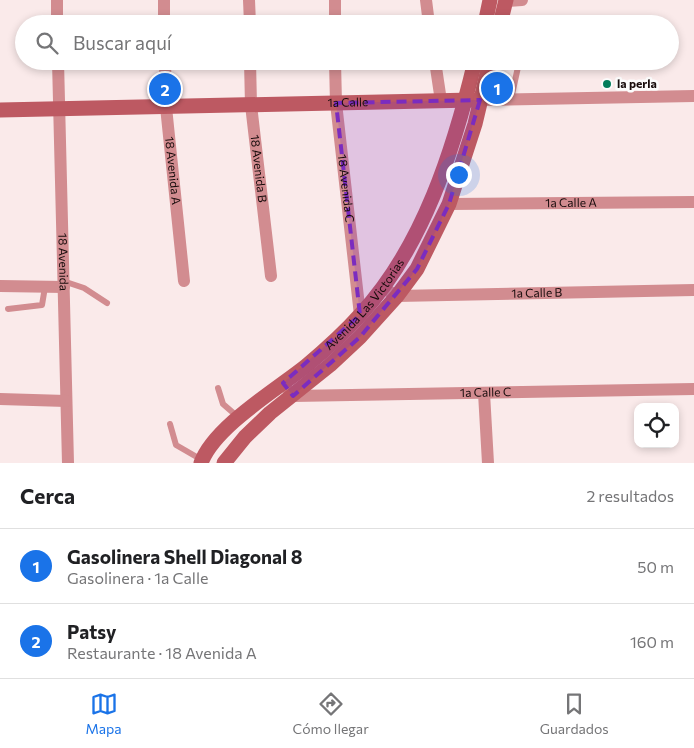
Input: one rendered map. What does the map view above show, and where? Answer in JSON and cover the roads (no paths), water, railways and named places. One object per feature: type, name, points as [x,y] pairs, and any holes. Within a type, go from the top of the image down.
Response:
[{"type":"street","points":[[57,0],[57,15]]},
{"type":"street","points":[[164,0],[164,15]]},
{"type":"street","points":[[249,0],[250,15]]},
{"type":"street","points":[[335,0],[335,15]]},
{"type":"street","points":[[426,0],[428,15]]},
{"type":"street","points":[[486,15],[490,0]]},
{"type":"street","points":[[503,10],[522,0]]},
{"type":"street","name":"18 Avenida","points":[[58,70],[68,463]]},
{"type":"street","name":"18 Avenida A","points":[[165,70],[166,107],[184,281]]},
{"type":"street","name":"18 Avenida B","points":[[250,70],[251,105],[272,276]]},
{"type":"street","name":"18 Avenida C","points":[[335,70],[336,103],[360,315]]},
{"type":"street","points":[[436,70],[441,101]]},
{"type":"street","points":[[472,100],[475,70]]},
{"type":"street","points":[[472,100],[486,70]]},
{"type":"street","name":"1a Calle","points":[[0,110],[694,96]]},
{"type":"street","name":"Avenida Las Victorias","points":[[224,463],[245,437],[270,413],[330,365],[360,337],[397,296],[417,269],[449,204],[475,124],[472,100]]},
{"type":"street","name":"Avenida Las Victorias","points":[[201,462],[217,438],[238,418],[307,365],[360,315],[384,288],[425,214],[472,100]]},
{"type":"street","name":"1a Calle A","points":[[449,204],[694,202]]},
{"type":"street","points":[[0,286],[45,287],[64,284]]},
{"type":"street","points":[[384,288],[397,296]]},
{"type":"street","name":"1a Calle B","points":[[397,296],[694,290]]},
{"type":"street","points":[[283,383],[293,396]]},
{"type":"street","name":"1a Calle C","points":[[293,396],[694,389]]},
{"type":"street","points":[[484,392],[488,463]]},
{"type":"street","points":[[0,399],[66,401]]},
{"type":"lane","points":[[511,99],[517,70]]},
{"type":"lane","points":[[64,284],[84,288],[107,303]]},
{"type":"lane","points":[[8,309],[42,305],[45,287]]},
{"type":"lane","points":[[218,388],[223,404],[238,418]]},
{"type":"lane","points":[[170,424],[176,445],[201,462]]},
{"type":"place","name":"la perla","points":[[607,84]]},
{"type":"place","name":"Gasolinera Shell Diagonal 8","points":[[497,88]]},
{"type":"place","name":"Patsy","points":[[165,89]]}]
